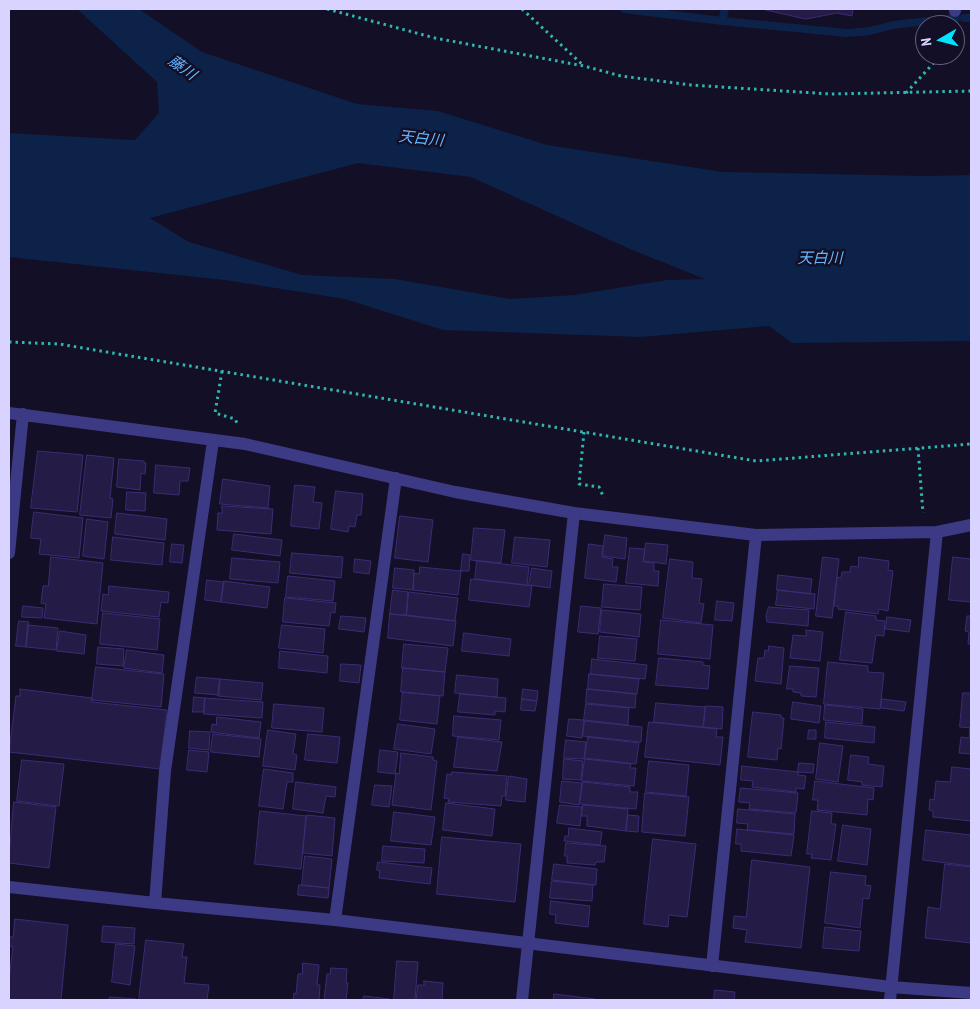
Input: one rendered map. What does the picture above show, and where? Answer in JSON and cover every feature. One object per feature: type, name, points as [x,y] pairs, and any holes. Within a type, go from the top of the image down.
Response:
[{"type":"street","points":[[9,413],[245,444],[455,492],[574,513],[756,535],[937,532],[971,525]]},
{"type":"street","points":[[9,553],[23,414]]},
{"type":"street","points":[[155,903],[165,771],[213,440]]},
{"type":"street","points":[[335,920],[396,478]]},
{"type":"street","points":[[522,1000],[574,513]]},
{"type":"street","points":[[890,1000],[937,532]]},
{"type":"street","points":[[712,966],[756,535]]},
{"type":"street","points":[[9,887],[335,920],[892,987],[971,994]]},
{"type":"path","points":[[326,9],[435,38],[584,66],[621,76],[692,85],[830,94],[971,91]]},
{"type":"path","points":[[522,9],[584,66]]},
{"type":"path","points":[[906,93],[932,65]]},
{"type":"path","points":[[9,342],[59,344],[756,461],[971,444]]},
{"type":"path","points":[[222,371],[215,413],[235,419],[245,444]]},
{"type":"path","points":[[584,432],[579,484],[599,487],[613,517]]},
{"type":"path","points":[[918,448],[923,515]]},
{"type":"water","name":"天白川","points":[[77,9],[139,9],[202,52],[357,104],[438,111],[547,145],[723,172],[926,176],[971,175],[971,341],[792,343],[769,326],[640,337],[443,330],[345,299],[225,280],[9,257],[9,133],[135,140],[159,113],[157,82]],"holes":[[[358,163],[471,177],[630,249],[705,279],[667,280],[574,295],[510,299],[395,279],[302,275],[189,242],[150,218]]]},
{"type":"building","points":[[762,9],[853,9],[852,16],[837,13],[806,19]]},
{"type":"building","points":[[38,451],[83,455],[77,512],[31,508]]},
{"type":"building","points":[[87,455],[114,458],[110,498],[113,499],[111,518],[80,515]]},
{"type":"building","points":[[119,459],[144,461],[146,463],[145,474],[141,473],[140,490],[117,487]]},
{"type":"building","points":[[156,465],[190,468],[188,481],[180,481],[179,495],[154,493]]},
{"type":"building","points":[[223,479],[270,486],[268,508],[220,504]]},
{"type":"building","points":[[295,485],[315,487],[313,502],[322,503],[319,529],[291,526]]},
{"type":"building","points":[[336,491],[363,494],[361,515],[357,515],[355,527],[349,526],[348,532],[331,529]]},
{"type":"building","points":[[127,492],[146,493],[145,511],[126,510]]},
{"type":"building","points":[[222,506],[273,509],[271,534],[217,530],[218,513],[222,513]]},
{"type":"building","points":[[34,512],[83,518],[79,558],[39,554],[41,539],[31,538]]},
{"type":"building","points":[[117,513],[167,519],[165,540],[115,534]]},
{"type":"building","points":[[400,516],[433,520],[428,562],[395,558]]},
{"type":"building","points":[[87,519],[108,522],[104,559],[83,556]]},
{"type":"building","points":[[474,528],[505,530],[501,563],[471,560]]},
{"type":"building","points":[[234,534],[282,540],[280,556],[232,550]]},
{"type":"building","points":[[605,535],[627,538],[625,559],[603,556]]},
{"type":"building","points":[[113,537],[164,543],[162,565],[111,560]]},
{"type":"building","points":[[515,537],[550,540],[547,567],[512,563]]},
{"type":"building","points":[[646,543],[668,545],[666,564],[644,561]]},
{"type":"building","points":[[172,544],[184,545],[182,563],[170,562]]},
{"type":"building","points":[[589,544],[603,546],[602,557],[613,559],[612,567],[618,567],[616,582],[585,578]]},
{"type":"building","points":[[630,548],[645,549],[643,562],[654,563],[654,571],[659,571],[658,586],[626,583]]},
{"type":"building","points":[[292,553],[343,557],[341,578],[290,573]]},
{"type":"building","points":[[463,554],[470,555],[469,571],[461,571]]},
{"type":"building","points":[[51,557],[103,563],[97,624],[44,618],[46,604],[41,603],[43,586],[48,586]]},
{"type":"building","points":[[823,557],[839,559],[832,618],[816,616]]},
{"type":"building","points":[[859,557],[889,561],[888,570],[893,571],[888,611],[879,609],[878,614],[838,609],[838,606],[834,606],[837,577],[841,578],[842,572],[850,572],[851,566],[858,567]]},
{"type":"building","points":[[953,557],[971,559],[971,602],[949,600]]},
{"type":"building","points":[[232,558],[280,562],[278,583],[230,579]]},
{"type":"building","points":[[355,559],[371,561],[369,574],[354,572]]},
{"type":"building","points":[[670,559],[693,562],[692,578],[702,579],[699,603],[704,604],[701,623],[663,618]]},
{"type":"building","points":[[477,561],[529,567],[527,585],[475,579]]},
{"type":"building","points":[[420,567],[461,571],[458,595],[413,590],[414,573],[419,574]]},
{"type":"building","points":[[395,568],[414,570],[413,590],[393,588]]},
{"type":"building","points":[[532,568],[552,571],[550,588],[529,585]]},
{"type":"building","points":[[778,575],[812,579],[810,594],[777,590]]},
{"type":"building","points":[[288,576],[335,581],[333,601],[286,597]]},
{"type":"building","points":[[471,579],[532,586],[529,607],[469,600]]},
{"type":"building","points":[[207,580],[224,582],[221,602],[205,600]]},
{"type":"building","points":[[224,581],[270,587],[267,608],[221,602]]},
{"type":"building","points":[[604,584],[642,587],[640,610],[602,607]]},
{"type":"building","points":[[109,586],[169,592],[168,603],[161,602],[159,617],[101,611],[103,594],[108,595]]},
{"type":"building","points":[[393,590],[408,592],[406,615],[390,614]]},
{"type":"building","points":[[778,590],[815,594],[814,609],[776,605]]},
{"type":"building","points":[[409,592],[458,598],[455,621],[407,615]]},
{"type":"building","points":[[285,598],[336,603],[335,613],[331,612],[329,626],[283,622]]},
{"type":"building","points":[[717,601],[734,603],[732,621],[715,620]]},
{"type":"building","points":[[23,606],[43,608],[42,618],[22,617]]},
{"type":"building","points":[[581,606],[601,608],[598,634],[578,632]]},
{"type":"building","points":[[769,607],[809,610],[808,626],[767,622],[766,616]]},
{"type":"building","points":[[602,610],[641,614],[639,637],[600,632]]},
{"type":"building","points":[[846,612],[876,616],[876,620],[885,621],[884,636],[876,635],[872,663],[840,660]]},
{"type":"building","points":[[103,613],[160,619],[157,650],[100,644]]},
{"type":"building","points":[[390,614],[456,621],[453,646],[388,638]]},
{"type":"building","points":[[341,616],[366,618],[364,632],[339,629]]},
{"type":"building","points":[[967,616],[971,616],[971,644],[968,644],[969,632],[965,631]]},
{"type":"building","points":[[887,617],[911,620],[909,632],[886,629]]},
{"type":"building","points":[[661,620],[713,625],[710,659],[658,654]]},
{"type":"building","points":[[19,621],[29,622],[26,647],[16,646]]},
{"type":"building","points":[[28,625],[58,628],[56,650],[26,647]]},
{"type":"building","points":[[282,625],[325,629],[323,653],[279,648]]},
{"type":"building","points":[[806,630],[823,632],[820,661],[790,658],[793,635],[806,636]]},
{"type":"building","points":[[60,631],[86,635],[84,654],[57,651]]},
{"type":"building","points":[[464,633],[511,639],[509,656],[462,651]]},
{"type":"building","points":[[600,636],[637,639],[635,661],[598,658]]},
{"type":"building","points":[[404,644],[448,648],[445,672],[402,668]]},
{"type":"building","points":[[769,646],[784,648],[781,684],[755,681],[758,658],[764,658],[765,650],[768,651]]},
{"type":"building","points":[[98,647],[124,649],[123,666],[97,664]]},
{"type":"building","points":[[127,650],[164,655],[162,673],[124,668]]},
{"type":"building","points":[[280,651],[328,656],[327,673],[279,668]]},
{"type":"building","points":[[659,658],[703,662],[703,665],[710,666],[708,689],[656,685]]},
{"type":"building","points":[[592,659],[647,665],[645,679],[591,674]]},
{"type":"building","points":[[828,662],[868,666],[868,672],[884,673],[880,709],[824,704]]},
{"type":"building","points":[[341,664],[361,665],[359,683],[340,681]]},
{"type":"building","points":[[790,666],[819,668],[816,697],[801,696],[801,693],[793,692],[793,689],[787,689]]},
{"type":"building","points":[[96,667],[164,674],[161,707],[92,700]]},
{"type":"building","points":[[403,668],[445,672],[443,696],[401,692]]},
{"type":"building","points":[[589,674],[639,679],[637,694],[588,689]]},
{"type":"building","points":[[457,675],[498,679],[497,697],[455,693]]},
{"type":"building","points":[[197,677],[220,679],[219,695],[195,693]]},
{"type":"building","points":[[220,679],[263,683],[261,700],[218,696]]},
{"type":"building","points":[[20,689],[92,698],[92,702],[167,710],[160,769],[9,752],[16,696],[20,696]]},
{"type":"building","points":[[523,689],[538,691],[537,701],[522,699]]},
{"type":"building","points":[[587,689],[636,694],[635,708],[586,703]]},
{"type":"building","points":[[403,692],[440,696],[437,724],[400,720]]},
{"type":"building","points":[[963,693],[971,693],[971,728],[960,727]]},
{"type":"building","points":[[460,694],[506,698],[505,712],[495,711],[495,715],[458,712]]},
{"type":"building","points":[[194,697],[205,698],[204,712],[193,712]]},
{"type":"building","points":[[205,698],[263,702],[262,718],[204,714]]},
{"type":"building","points":[[522,699],[537,701],[535,711],[521,710]]},
{"type":"building","points":[[882,699],[906,702],[904,711],[881,708]]},
{"type":"building","points":[[793,702],[821,706],[819,723],[791,719]]},
{"type":"building","points":[[656,703],[705,707],[703,727],[654,722]]},
{"type":"building","points":[[274,704],[324,708],[322,732],[272,728]]},
{"type":"building","points":[[586,704],[629,708],[628,725],[584,720]]},
{"type":"building","points":[[825,705],[863,709],[862,724],[824,720]]},
{"type":"building","points":[[706,706],[723,707],[722,729],[704,727]]},
{"type":"building","points":[[753,712],[781,715],[781,718],[784,718],[781,749],[778,748],[777,760],[748,757]]},
{"type":"building","points":[[454,716],[501,720],[499,740],[453,736]]},
{"type":"building","points":[[217,717],[261,722],[259,738],[211,732],[212,724],[216,725]]},
{"type":"building","points":[[569,719],[584,720],[582,738],[567,736]]},
{"type":"building","points":[[585,721],[642,727],[641,742],[583,736]]},
{"type":"building","points":[[649,722],[717,729],[716,737],[723,737],[720,765],[645,757]]},
{"type":"building","points":[[826,722],[875,727],[874,743],[825,738]]},
{"type":"building","points":[[398,724],[435,729],[431,754],[394,749]]},
{"type":"building","points":[[970,728],[971,754],[959,753],[961,737],[969,738]]},
{"type":"building","points":[[268,730],[296,734],[293,754],[297,755],[295,770],[263,766]]},
{"type":"building","points":[[809,730],[816,730],[816,739],[808,739]]},
{"type":"building","points":[[190,731],[210,732],[209,750],[189,748]]},
{"type":"building","points":[[213,734],[261,739],[259,757],[211,752]]},
{"type":"building","points":[[308,734],[340,737],[337,763],[305,760]]},
{"type":"building","points":[[458,737],[502,742],[497,771],[454,767]]},
{"type":"building","points":[[588,737],[639,743],[636,764],[585,758]]},
{"type":"building","points":[[566,740],[586,742],[584,759],[564,758]]},
{"type":"building","points":[[820,743],[843,746],[838,782],[816,779]]},
{"type":"building","points":[[189,750],[209,752],[207,772],[187,770]]},
{"type":"building","points":[[380,750],[398,752],[395,774],[378,772]]},
{"type":"building","points":[[401,753],[433,757],[433,760],[437,761],[431,810],[392,805],[396,773],[399,774]]},
{"type":"building","points":[[851,755],[869,757],[868,764],[884,766],[882,787],[862,785],[862,782],[848,780]]},
{"type":"building","points":[[564,759],[583,761],[581,780],[563,779]]},
{"type":"building","points":[[585,759],[631,764],[630,768],[636,768],[634,786],[582,781]]},
{"type":"building","points":[[22,760],[64,764],[59,806],[17,801]]},
{"type":"building","points":[[649,761],[689,765],[686,796],[646,792]]},
{"type":"building","points":[[799,763],[814,764],[813,773],[798,772]]},
{"type":"building","points":[[742,766],[798,772],[798,775],[806,776],[804,789],[796,788],[796,792],[752,787],[753,781],[741,780]]},
{"type":"building","points":[[952,767],[971,769],[971,821],[933,817],[933,811],[929,810],[930,799],[934,800],[936,781],[950,782]]},
{"type":"building","points":[[264,769],[293,773],[293,782],[287,782],[283,809],[259,806]]},
{"type":"building","points":[[452,772],[507,776],[505,796],[502,796],[501,806],[448,802],[449,799],[444,798],[447,774],[451,775]]},
{"type":"building","points":[[509,776],[527,779],[525,802],[506,800]]},
{"type":"building","points":[[562,781],[582,783],[579,805],[560,802]]},
{"type":"building","points":[[815,781],[874,788],[873,800],[868,799],[867,815],[817,810],[818,800],[813,800]]},
{"type":"building","points":[[296,782],[336,787],[335,797],[326,796],[323,813],[293,809]]},
{"type":"building","points":[[583,782],[630,787],[630,792],[638,792],[636,809],[580,804]]},
{"type":"building","points":[[375,785],[392,786],[389,807],[372,805]]},
{"type":"building","points":[[741,788],[798,793],[796,813],[749,809],[750,803],[739,802]]},
{"type":"building","points":[[645,793],[689,797],[685,836],[642,832]]},
{"type":"building","points":[[14,802],[56,807],[49,868],[9,863]]},
{"type":"building","points":[[446,803],[495,809],[492,836],[443,830]]},
{"type":"building","points":[[560,805],[582,807],[580,826],[557,823]]},
{"type":"building","points":[[583,805],[628,809],[626,831],[587,826],[587,816],[582,816]]},
{"type":"building","points":[[738,809],[795,814],[794,834],[747,830],[748,824],[737,823]]},
{"type":"building","points":[[260,811],[306,816],[301,869],[255,864]]},
{"type":"building","points":[[812,811],[832,813],[831,824],[836,824],[831,860],[811,858],[812,854],[807,854]]},
{"type":"building","points":[[394,812],[435,817],[431,845],[391,841]]},
{"type":"building","points":[[307,815],[335,818],[332,856],[303,853]]},
{"type":"building","points":[[628,815],[639,816],[638,832],[626,831]]},
{"type":"building","points":[[843,825],[871,829],[867,865],[838,861]]},
{"type":"building","points":[[569,828],[602,832],[600,845],[564,841],[565,836],[568,836]]},
{"type":"building","points":[[737,829],[794,835],[791,856],[741,851],[741,844],[736,844]]},
{"type":"building","points":[[926,830],[971,835],[971,866],[923,860]]},
{"type":"building","points":[[442,837],[521,844],[515,902],[437,894]]},
{"type":"building","points":[[653,839],[696,844],[687,917],[669,915],[668,927],[644,924]]},
{"type":"building","points":[[566,843],[606,846],[604,862],[596,862],[595,865],[567,863],[567,856],[565,856]]},
{"type":"building","points":[[383,846],[425,849],[424,863],[382,861]]},
{"type":"building","points":[[305,856],[332,859],[329,888],[302,885]]},
{"type":"building","points":[[752,860],[810,867],[801,948],[745,942],[747,930],[733,928],[734,916],[746,917]]},
{"type":"building","points":[[378,862],[432,868],[430,884],[379,878]]},
{"type":"building","points":[[554,864],[597,869],[596,885],[552,880]]},
{"type":"building","points":[[945,864],[971,867],[971,943],[925,938],[928,907],[940,909]]},
{"type":"building","points":[[831,872],[866,876],[865,885],[871,886],[869,899],[863,898],[860,928],[825,923]]},
{"type":"building","points":[[552,881],[593,885],[592,901],[550,898]]},
{"type":"building","points":[[299,885],[329,888],[328,898],[298,895]]},
{"type":"building","points":[[551,901],[590,906],[588,927],[555,923],[556,915],[550,914]]},
{"type":"building","points":[[15,919],[68,925],[61,1000],[9,1000],[9,980],[13,947],[9,946],[9,937],[13,937]]},
{"type":"building","points":[[103,926],[135,928],[134,944],[102,942]]},
{"type":"building","points":[[825,927],[861,931],[859,951],[823,948]]},
{"type":"building","points":[[146,940],[184,944],[182,957],[187,957],[184,983],[209,985],[207,1000],[139,1000]]},
{"type":"building","points":[[116,944],[135,946],[130,985],[112,982]]},
{"type":"building","points":[[397,961],[418,962],[415,1000],[394,1000]]},
{"type":"building","points":[[303,963],[319,965],[317,985],[320,985],[319,1000],[293,1000],[294,993],[296,994],[298,974],[302,974]]},
{"type":"building","points":[[331,968],[347,969],[346,1000],[324,1000],[327,974],[330,974]]},
{"type":"building","points":[[424,981],[443,983],[442,1000],[416,1000],[418,985],[424,985]]},
{"type":"building","points":[[715,990],[735,992],[734,1000],[714,1000]]},
{"type":"building","points":[[554,994],[595,999],[595,1000],[554,1000]]},
{"type":"building","points":[[364,996],[389,999],[363,1000]]},
{"type":"building","points":[[110,997],[136,999],[136,1000],[109,1000]]},
{"type":"waterway","points":[[624,9],[847,33],[870,31],[893,25],[915,23]]},
{"type":"waterway","points":[[722,21],[725,9]]},
{"type":"waterway","points":[[965,18],[971,18]]},
{"type":"water label","name":"藤川","points":[[182,68]]}]
